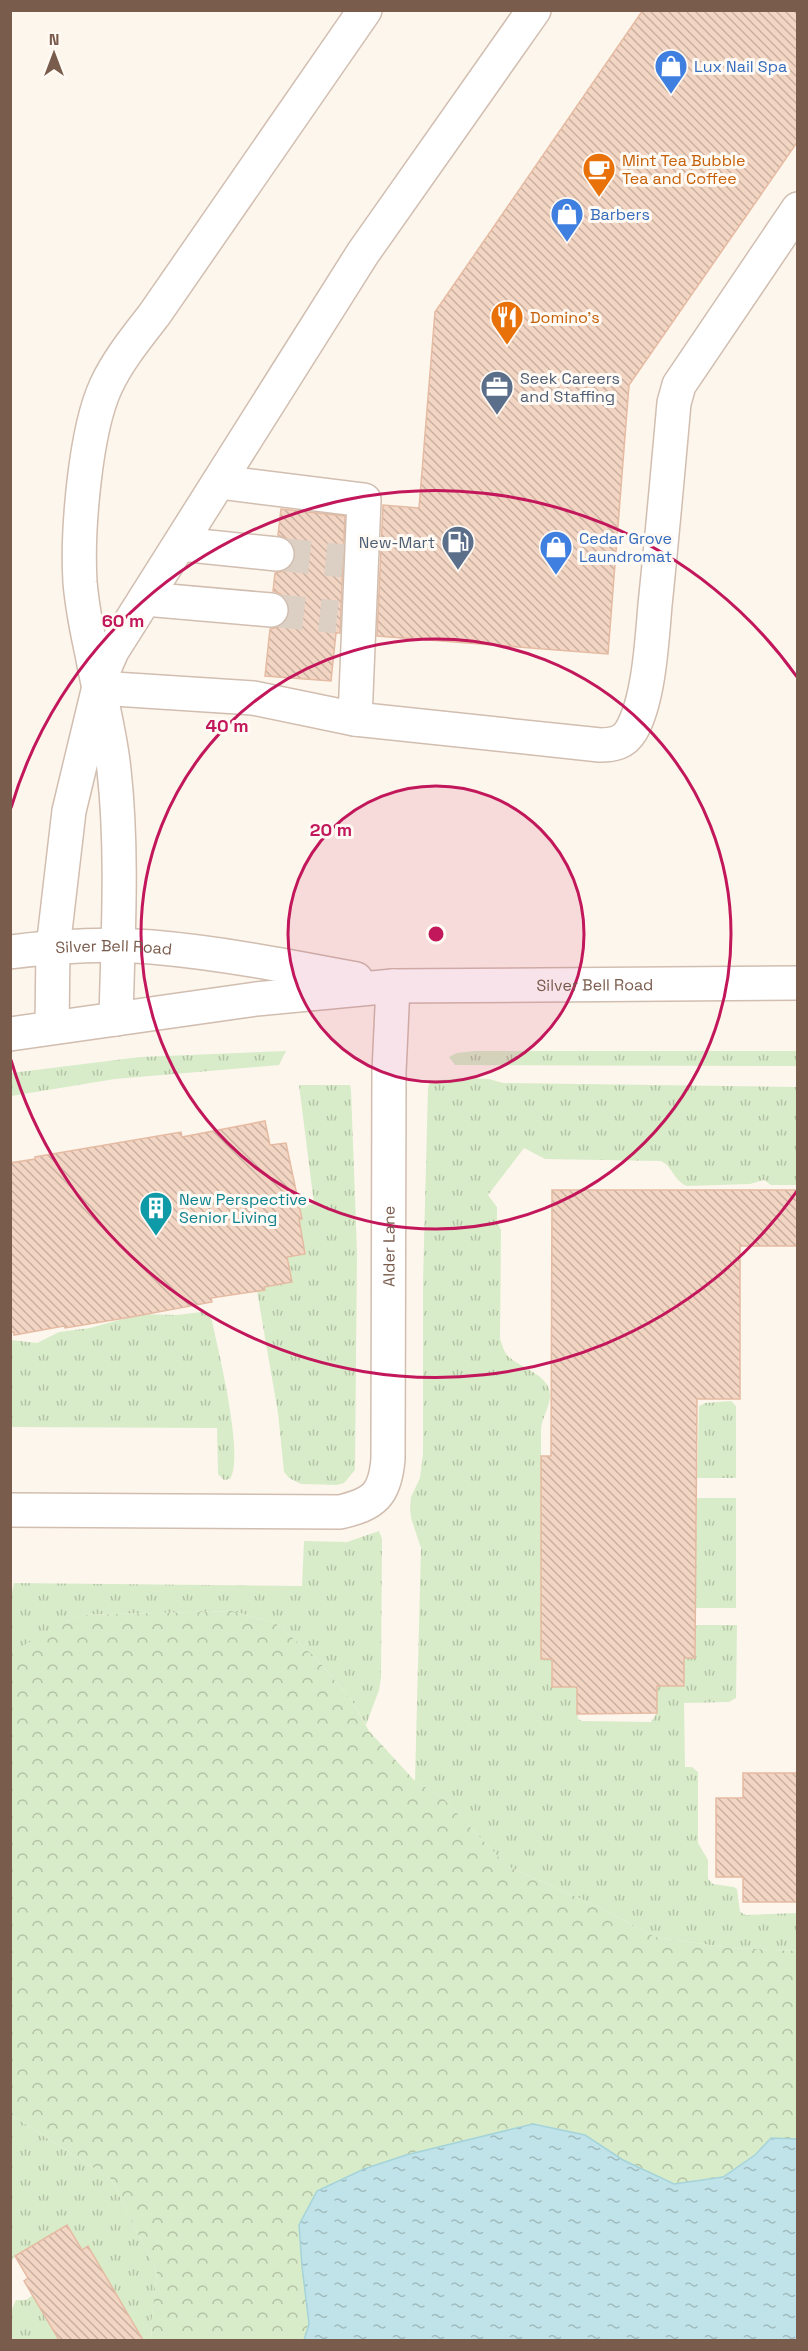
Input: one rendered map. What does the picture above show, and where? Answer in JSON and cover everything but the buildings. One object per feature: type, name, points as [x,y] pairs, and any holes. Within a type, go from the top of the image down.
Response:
[{"type":"street","points":[[116,1019],[119,882],[114,768],[80,582],[81,523],[88,453],[97,411],[106,386],[119,362],[365,10]]},
{"type":"street","points":[[52,1027],[53,948],[69,811],[102,674],[112,651],[363,253],[534,10]]},
{"type":"street","points":[[99,688],[253,698],[355,719],[600,745],[614,745],[624,740],[631,731],[640,709],[651,649],[674,403],[679,385],[798,209]]},
{"type":"street","points":[[219,482],[364,500],[352,562],[349,618],[355,719]]},
{"type":"street","points":[[180,544],[277,554]]},
{"type":"street","points":[[145,598],[271,610]]},
{"type":"street","name":"Silver Bell Road","points":[[10,952],[88,946],[150,946],[232,956],[393,986]]},
{"type":"street","name":"Silver Bell Road","points":[[10,1034],[256,999],[393,986],[798,982]]},
{"type":"street","name":"Alder Lane","points":[[10,1510],[340,1512],[359,1508],[373,1500],[383,1486],[388,1459],[389,1072],[393,986]]},
{"type":"green space","points":[[286,1051],[279,1065],[115,1079],[11,1096],[11,1073],[140,1057]]},
{"type":"green space","points":[[474,1051],[797,1051],[798,1066],[455,1065],[449,1057],[457,1053]]},
{"type":"green space","points":[[464,1078],[489,1079],[503,1083],[797,1087],[797,1185],[771,1185],[764,1180],[750,1184],[687,1186],[679,1181],[661,1161],[545,1159],[524,1148],[488,1195],[497,1207],[497,1221],[501,1230],[500,1339],[508,1356],[541,1377],[549,1389],[550,1397],[541,1429],[541,1529],[551,1529],[552,1686],[577,1687],[578,1719],[582,1721],[651,1722],[657,1713],[657,1686],[684,1686],[684,1658],[695,1658],[695,1625],[737,1625],[736,1698],[729,1702],[684,1703],[685,1767],[692,1767],[698,1772],[698,1843],[708,1860],[708,1879],[713,1884],[737,1889],[740,1912],[746,1915],[797,1913],[797,1951],[730,1948],[655,1937],[597,1906],[507,1866],[442,1797],[415,1781],[421,1548],[410,1508],[411,1497],[420,1478],[423,1454],[423,1281],[428,1088],[430,1081]]},
{"type":"green space","points":[[299,1085],[350,1085],[351,1090],[357,1252],[355,1470],[344,1483],[337,1485],[301,1484],[289,1478],[284,1472],[278,1413],[257,1291],[265,1289],[264,1287],[291,1282],[287,1257],[305,1254],[299,1206],[314,1204]]},
{"type":"green space","points":[[202,1312],[212,1321],[229,1403],[234,1449],[234,1467],[230,1479],[224,1480],[218,1474],[217,1428],[11,1427],[11,1340],[37,1343],[59,1332],[90,1328],[141,1314],[177,1315]]},
{"type":"green space","points":[[731,1401],[736,1406],[736,1478],[697,1478],[699,1406],[705,1403]]},
{"type":"green space","points":[[697,1498],[736,1498],[736,1608],[695,1608],[684,1528],[697,1528]]},
{"type":"green space","points":[[379,1531],[382,1539],[381,1678],[366,1725],[352,1701],[315,1657],[275,1623],[232,1611],[79,1615],[11,1653],[11,1596],[14,1583],[302,1586],[304,1541],[347,1542]]},
{"type":"green space","points":[[232,1611],[275,1623],[315,1657],[352,1701],[369,1731],[415,1781],[442,1797],[507,1866],[597,1906],[655,1937],[730,1948],[797,1951],[797,2139],[771,2138],[755,2155],[723,2177],[674,2184],[623,2160],[585,2135],[533,2124],[406,2155],[364,2169],[317,2191],[299,2225],[309,2324],[304,2340],[152,2340],[151,2325],[157,2272],[111,2179],[11,2115],[10,1653],[79,1615]]},
{"type":"green space","points":[[11,2115],[111,2179],[157,2272],[151,2325],[152,2340],[143,2340],[88,2247],[82,2250],[68,2225],[15,2256],[11,2262]]},
{"type":"green space","points":[[33,2295],[59,2340],[11,2340],[11,2311],[16,2300],[26,2300]]},
{"type":"water","points":[[533,2124],[585,2135],[623,2160],[674,2184],[723,2177],[755,2155],[771,2138],[797,2139],[797,2340],[304,2340],[309,2324],[299,2225],[317,2191],[364,2169],[406,2155]]},
{"type":"tunnel","points":[[277,554],[343,561]]},
{"type":"tunnel","points":[[271,610],[337,617]]},
{"type":"place","name":"Lux Nail Spa","points":[[671,95]]},
{"type":"place","name":"Mint Tea Bubble Tea and Coffee","points":[[599,198]]},
{"type":"place","name":"Barbers","points":[[567,243]]},
{"type":"place","name":"Domino's","points":[[507,346]]},
{"type":"place","name":"Seek Careers and Staffing","points":[[497,416]]},
{"type":"place","name":"New-Mart","points":[[458,571]]},
{"type":"place","name":"Cedar Grove Laundromat","points":[[556,576]]},
{"type":"place","name":"New Perspective Senior Living","points":[[156,1237]]}]
